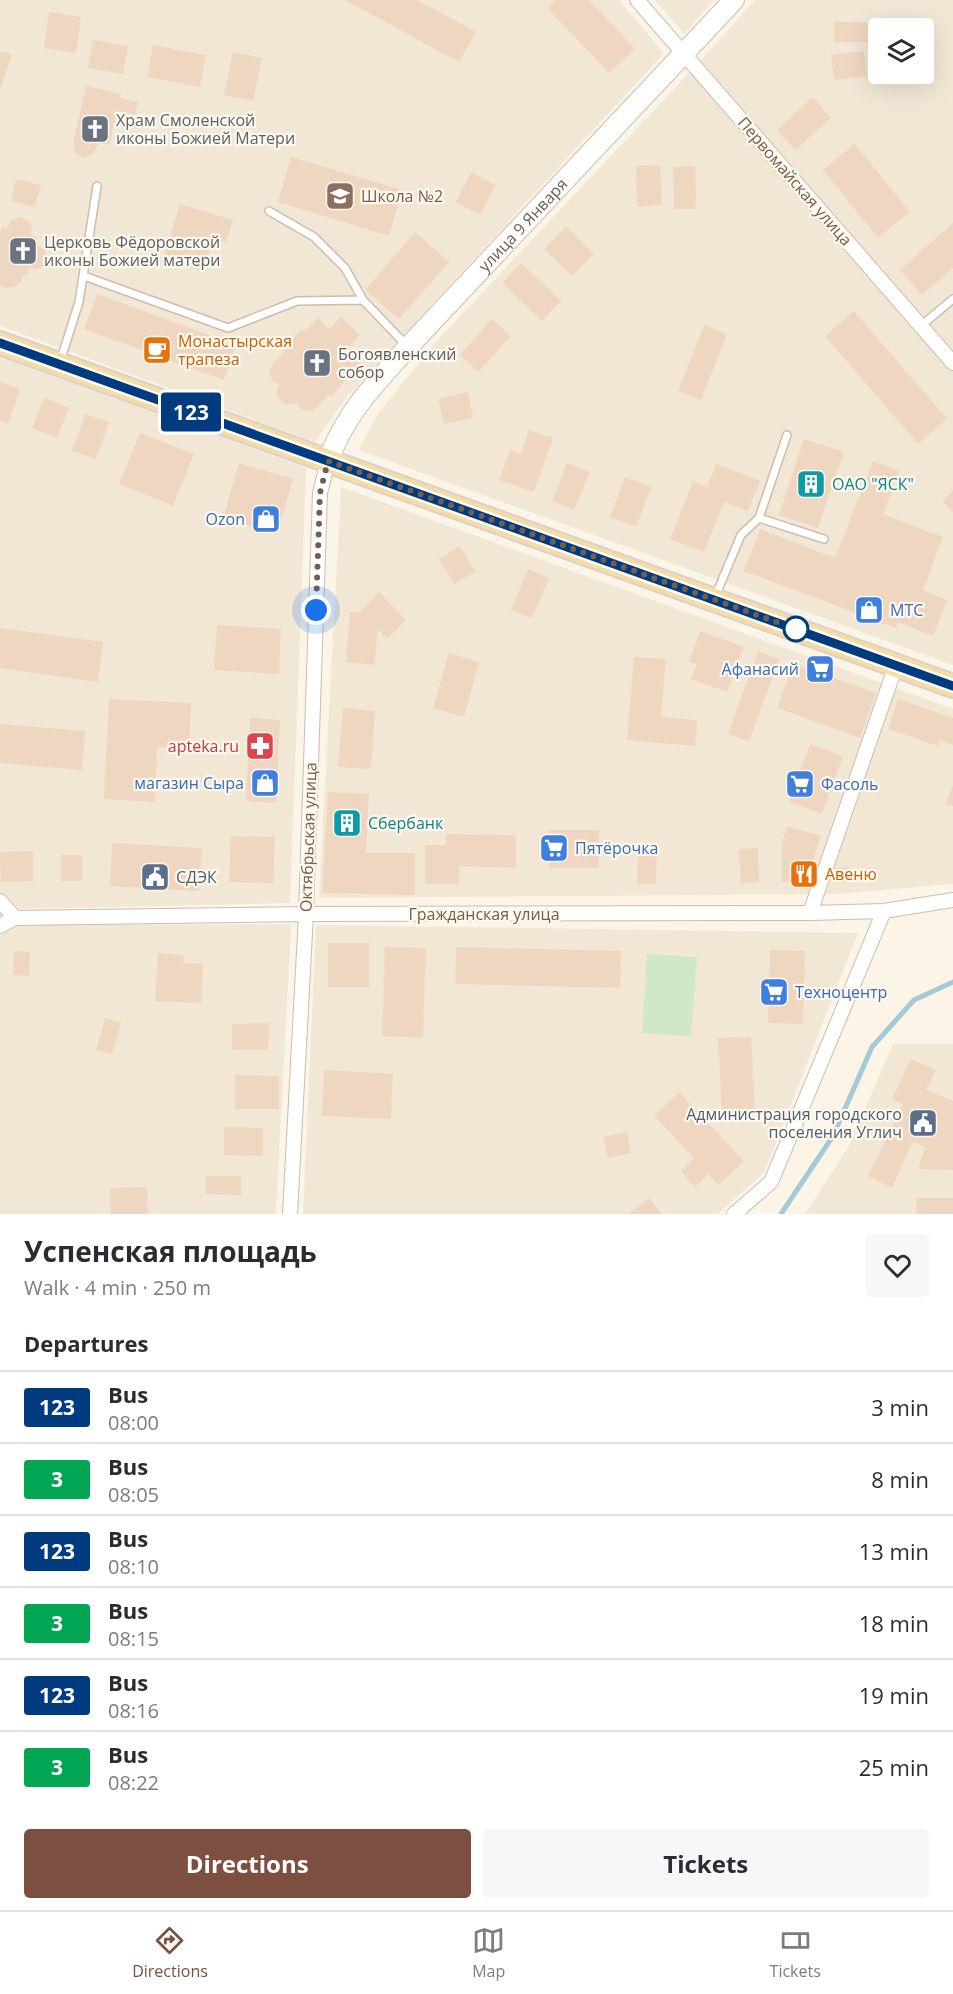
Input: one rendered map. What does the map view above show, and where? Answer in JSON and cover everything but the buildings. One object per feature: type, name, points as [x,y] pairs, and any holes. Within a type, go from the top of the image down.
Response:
[{"type":"main road","name":"улица 9 Января","points":[[328,461],[337,437],[357,404],[734,0]]},
{"type":"main road","points":[[0,343],[953,686]]},
{"type":"street","name":"Первомайская улица","points":[[637,0],[683,56],[922,325],[953,363]]},
{"type":"street","name":"Октябрьская улица","points":[[290,1214],[306,915],[320,493],[328,461]]},
{"type":"street","points":[[810,913],[896,666]]},
{"type":"street","name":"Гражданская улица","points":[[0,926],[15,918],[884,911],[953,900]]},
{"type":"street","points":[[0,901],[15,918]]},
{"type":"street","points":[[734,1214],[771,1182],[884,911]]},
{"type":"lane","points":[[59,365],[79,302],[97,186]]},
{"type":"lane","points":[[269,211],[314,237],[345,268],[363,300],[408,347]]},
{"type":"lane","points":[[84,276],[228,328],[297,301],[363,300]]},
{"type":"lane","points":[[922,325],[953,299]]},
{"type":"lane","points":[[714,600],[741,535],[759,518],[787,435]]},
{"type":"lane","points":[[759,518],[824,539]]},
{"type":"shaded area","points":[[0,0],[619,0],[664,53],[346,398],[315,442],[0,326]]},
{"type":"shaded area","points":[[655,0],[714,0],[684,34]]},
{"type":"shaded area","points":[[755,0],[953,0],[953,665],[359,450],[377,415],[434,344]]},
{"type":"shaded area","points":[[0,355],[306,468],[290,903],[20,909],[0,920]]},
{"type":"shaded area","points":[[341,487],[953,709],[953,884],[837,894],[319,898]]},
{"type":"shaded area","points":[[291,924],[276,1214],[0,1214],[0,935],[19,925]]},
{"type":"shaded area","points":[[316,925],[858,933],[764,1173],[717,1214],[303,1214]]},
{"type":"shaded area","points":[[893,1044],[953,1044],[953,1214],[805,1214],[849,1146]]},
{"type":"green space","points":[[647,954],[697,957],[691,1036],[642,1033]]},
{"type":"waterway","points":[[781,1214],[833,1136],[872,1047],[914,1000],[953,982]]},
{"type":"bus line","name":"123","points":[[0,343],[953,686]]},
{"type":"place","name":"Храм Смоленской иконы Божией Матери","points":[[95,129]]},
{"type":"place","name":"Школа №2","points":[[340,196]]},
{"type":"place","name":"Церковь Фёдоровской иконы Божией матери","points":[[23,251]]},
{"type":"place","name":"Монастырская трапеза","points":[[157,350]]},
{"type":"place","name":"Богоявленский собор","points":[[317,363]]},
{"type":"place","name":"ОАО \"ЯСК\"","points":[[811,484]]},
{"type":"place","name":"Ozon","points":[[266,519]]},
{"type":"place","name":"МТС","points":[[869,610]]},
{"type":"place","name":"Афанасий","points":[[820,669]]},
{"type":"place","name":"apteka.ru","points":[[260,746]]},
{"type":"place","name":"магазин Сыра","points":[[265,783]]},
{"type":"place","name":"Фасоль","points":[[800,784]]},
{"type":"place","name":"Сбербанк","points":[[347,823]]},
{"type":"place","name":"Пятёрочка","points":[[554,848]]},
{"type":"place","name":"Авеню","points":[[804,874]]},
{"type":"place","name":"СДЭК","points":[[155,877]]},
{"type":"place","name":"Техноцентр","points":[[774,992]]},
{"type":"place","name":"Администрация городского поселения Углич","points":[[923,1123]]},
{"type":"route","points":[[316,610],[320,493],[328,461],[796,629]]}]
